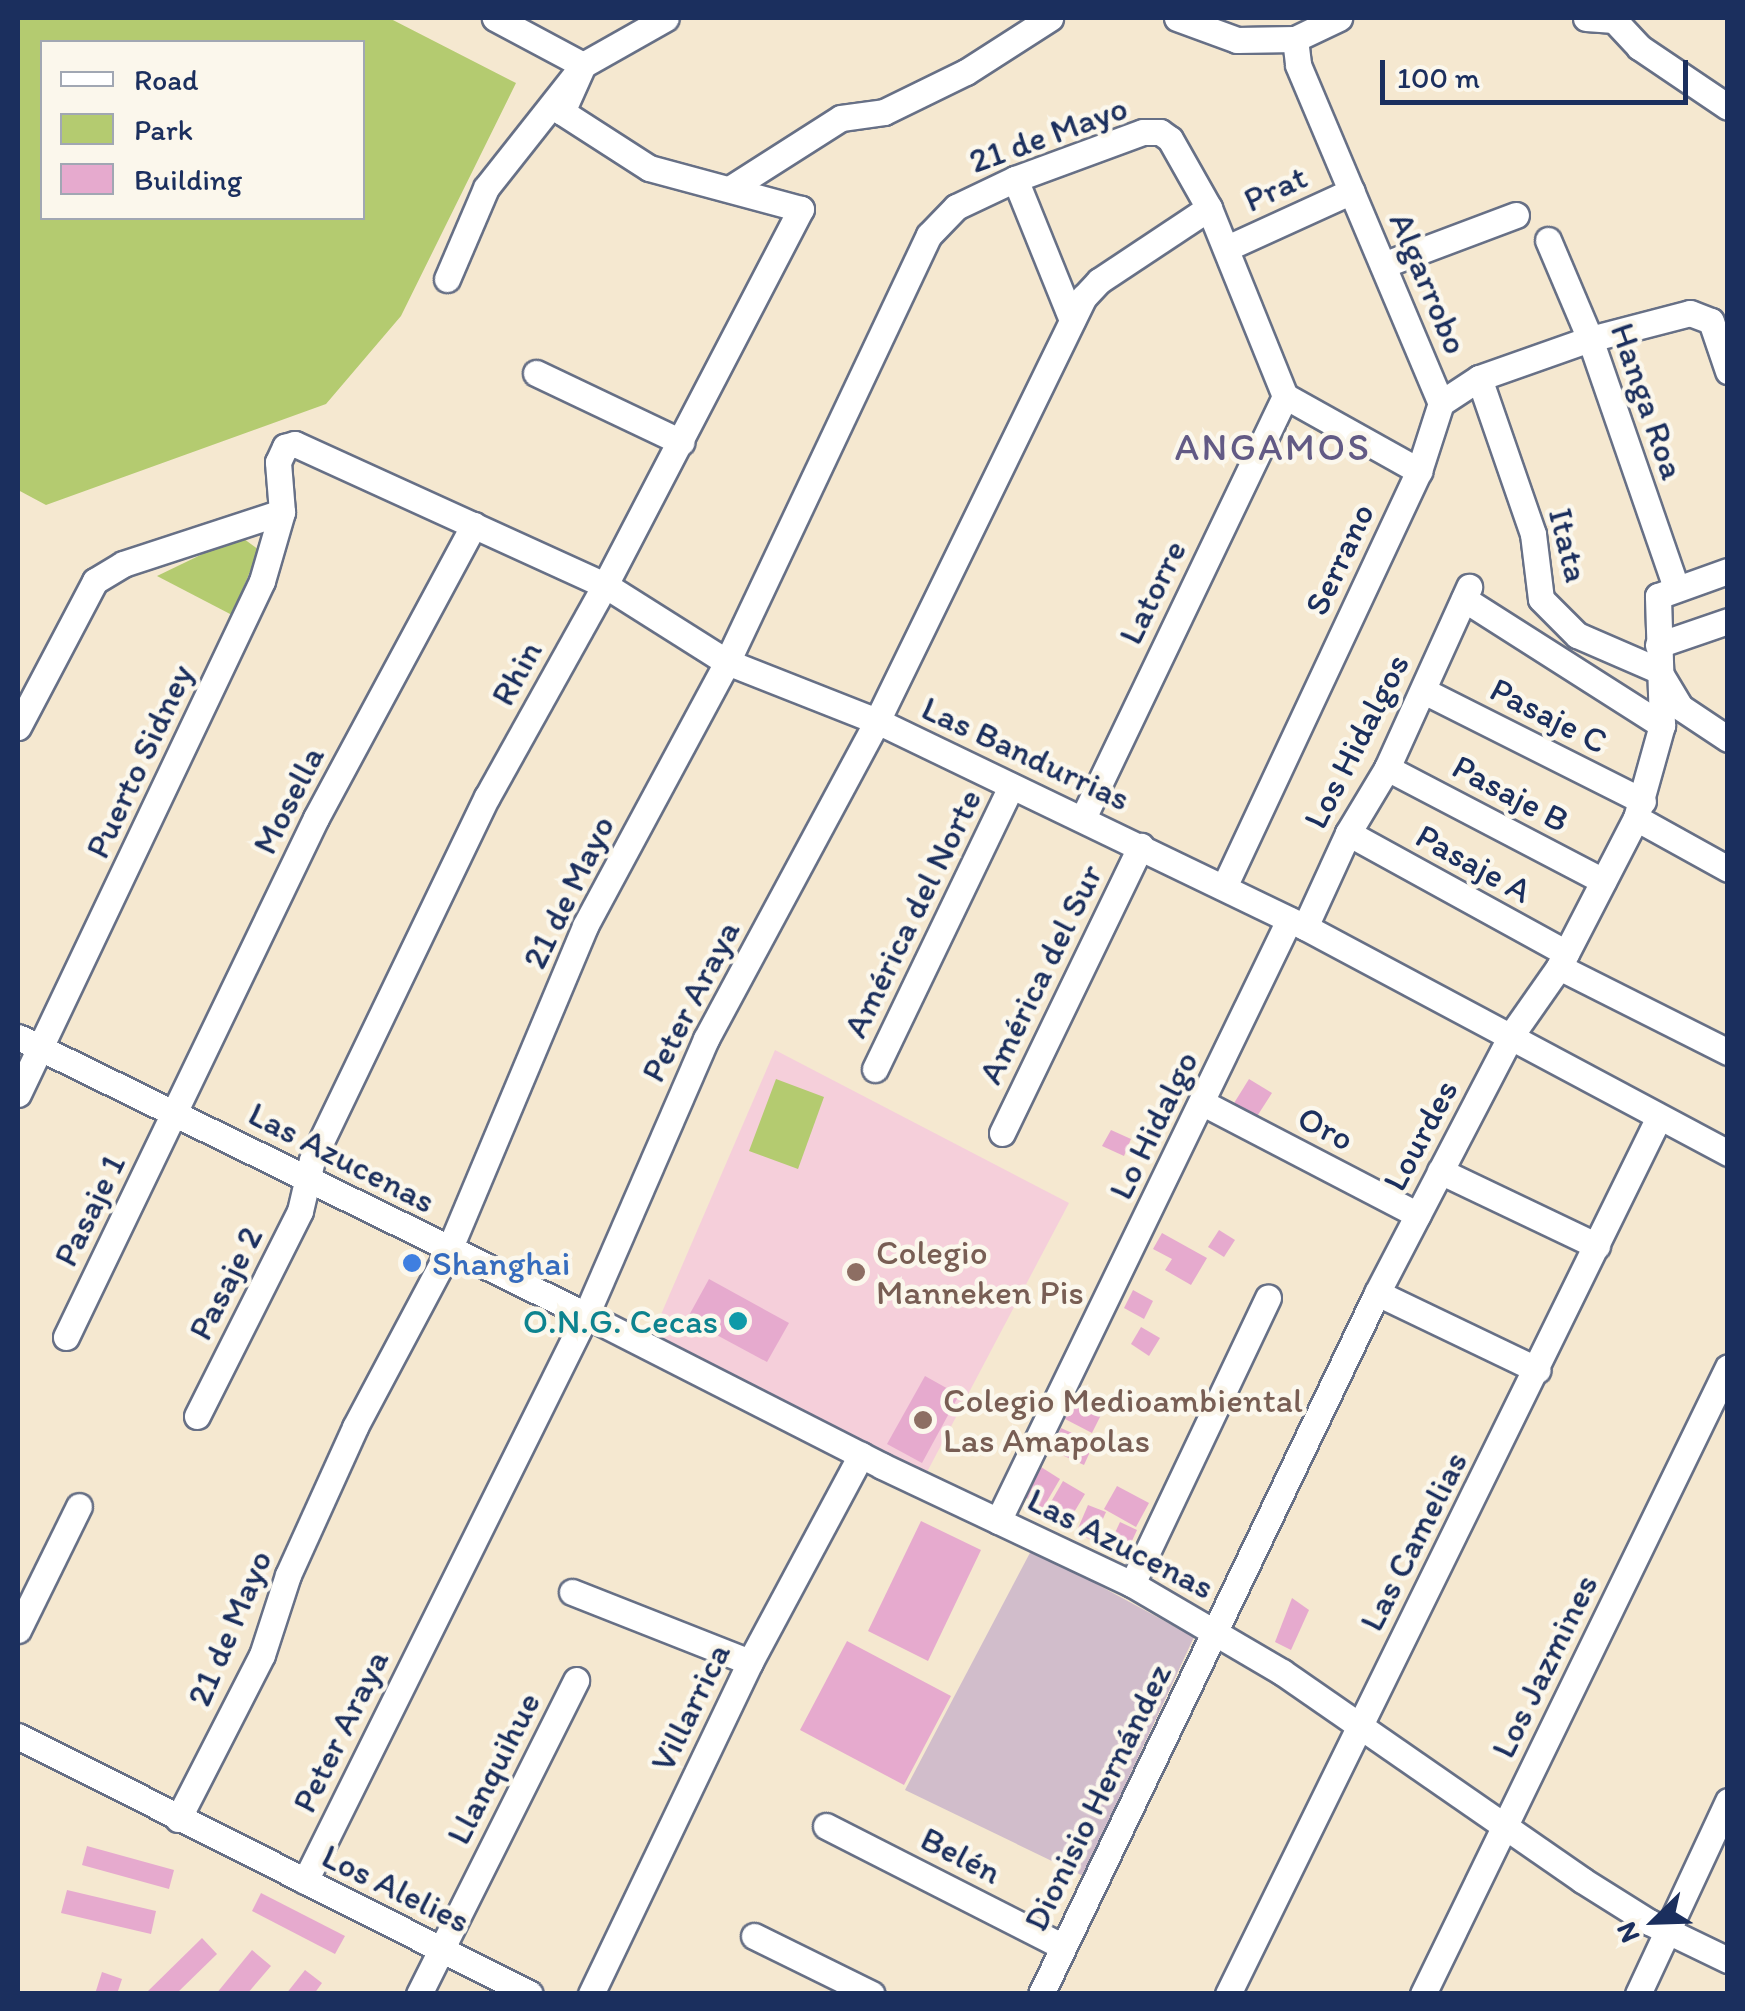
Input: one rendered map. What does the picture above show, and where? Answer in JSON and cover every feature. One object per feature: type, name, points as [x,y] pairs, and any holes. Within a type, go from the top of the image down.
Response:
[{"type":"street","points":[[494,18],[584,65]]},
{"type":"street","points":[[446,279],[486,188],[584,65],[666,18]]},
{"type":"street","points":[[584,65],[562,112],[648,168],[731,188],[840,118],[884,112],[966,72],[1050,18]]},
{"type":"street","points":[[1177,18],[1237,40],[1295,39],[1339,18]]},
{"type":"street","points":[[1586,18],[1614,20],[1639,47],[1728,107]]},
{"type":"street","name":"Algarrobo","points":[[1295,39],[1298,65],[1441,403]]},
{"type":"street","name":"21 de Mayo","points":[[178,1819],[262,1656],[288,1575],[355,1426],[450,1250],[585,926],[727,662],[930,235],[956,207],[1014,179],[1143,132],[1160,132],[1170,139],[1209,208]]},
{"type":"street","points":[[1014,179],[1072,320]]},
{"type":"street","name":"Rhin","points":[[306,1178],[487,797],[605,585],[801,210],[731,188]]},
{"type":"street","name":"Prat","points":[[1227,248],[1352,191]]},
{"type":"street","points":[[1209,208],[1285,396],[1419,471]]},
{"type":"street","name":"Peter Araya","points":[[305,1881],[586,1315],[706,1039],[877,720],[1072,320],[1099,281],[1209,208]]},
{"type":"street","points":[[1382,265],[1516,216]]},
{"type":"street","name":"Hanga Roa","points":[[1548,240],[1590,339],[1676,588]]},
{"type":"street","points":[[1441,403],[1479,378],[1590,339],[1690,312],[1710,321],[1728,371]]},
{"type":"street","points":[[536,373],[681,442]]},
{"type":"street","name":"Itata","points":[[1479,378],[1533,534],[1542,599],[1578,635],[1658,658]]},
{"type":"street","name":"Latorre","points":[[1082,818],[1285,396]]},
{"type":"street","name":"Serrano","points":[[1224,887],[1419,471],[1441,403]]},
{"type":"street","name":"Las Bandurrias","points":[[284,447],[310,448],[605,585],[727,662],[877,720],[1141,846],[1512,1034],[1658,1119],[1728,1152]]},
{"type":"street","name":"Puerto Sidney","points":[[18,1094],[262,581],[282,512],[278,462],[284,447]]},
{"type":"street","points":[[18,727],[96,580],[123,564],[282,512]]},
{"type":"street","name":"Mosella","points":[[174,1113],[316,818],[474,525]]},
{"type":"street","points":[[1676,588],[1728,571]]},
{"type":"street","name":"Lourdes","points":[[1216,1630],[1377,1292],[1512,1034],[1562,960],[1640,809],[1662,725],[1658,596],[1676,588]]},
{"type":"street","name":"Los Hidalgos","points":[[1297,924],[1387,768],[1466,593],[1662,725]]},
{"type":"street","points":[[1728,620],[1658,658],[1680,708],[1728,739]]},
{"type":"street","name":"Pasaje C","points":[[1424,691],[1640,809],[1728,868]]},
{"type":"street","name":"Pasaje B","points":[[1387,768],[1604,881]]},
{"type":"street","name":"América del Norte","points":[[875,1069],[1011,786]]},
{"type":"street","name":"Pasaje A","points":[[1348,833],[1562,960],[1728,1052]]},
{"type":"street","name":"América del Sur","points":[[1002,1133],[1141,846]]},
{"type":"street","name":"Lo Hidalgo","points":[[998,1521],[1202,1103],[1297,924]]},
{"type":"street","name":"Las Azucenas","points":[[18,1037],[586,1315],[861,1455],[1132,1584],[1216,1630],[1361,1727],[1504,1830],[1668,1931],[1728,1960]]},
{"type":"street","name":"Oro","points":[[1202,1103],[1418,1215]]},
{"type":"street","name":"Pasaje 1","points":[[66,1337],[174,1113]]},
{"type":"street","name":"Las Camelias","points":[[1228,1994],[1538,1370],[1658,1119]]},
{"type":"street","points":[[1440,1171],[1597,1246]]},
{"type":"street","name":"Pasaje 2","points":[[197,1416],[300,1211],[306,1178]]},
{"type":"street","points":[[1377,1292],[1538,1370]]},
{"type":"street","points":[[1132,1584],[1268,1298]]},
{"type":"street","name":"Los Jazmines","points":[[1423,1994],[1728,1368]]},
{"type":"street","name":"Villarrica","points":[[591,1994],[750,1662],[861,1455]]},
{"type":"street","points":[[18,1630],[79,1506]]},
{"type":"street","points":[[572,1592],[750,1662]]},
{"type":"street","name":"Dionisio Hernández","points":[[1041,1994],[1216,1630]]},
{"type":"street","name":"Llanquihue","points":[[419,1994],[576,1680]]},
{"type":"street","name":"Los Alelies","points":[[18,1736],[530,1994]]},
{"type":"street","points":[[1638,1994],[1728,1801]]},
{"type":"street","name":"Belén","points":[[826,1826],[1063,1947]]},
{"type":"street","points":[[754,1936],[872,1994]]},
{"type":"shaded area","name":"Colegio Manneken Pis","points":[[775,1050],[1069,1203],[927,1472],[650,1340]]},
{"type":"shaded area","points":[[1032,1549],[1194,1637],[1083,1876],[905,1790]]},
{"type":"green space","points":[[18,18],[389,18],[516,83],[401,316],[326,404],[46,505],[18,490]]},
{"type":"green space","points":[[240,536],[259,550],[232,615],[157,576]]},
{"type":"green space","points":[[776,1079],[824,1097],[798,1169],[749,1151]]},
{"type":"building","points":[[1249,1079],[1272,1093],[1254,1121],[1231,1108]]},
{"type":"building","points":[[1111,1130],[1131,1139],[1124,1156],[1102,1146]]},
{"type":"building","points":[[1219,1230],[1235,1240],[1224,1257],[1208,1247]]},
{"type":"building","points":[[1162,1233],[1207,1258],[1191,1285],[1165,1270],[1172,1259],[1153,1249]]},
{"type":"building","name":"O.N.G. Cecas","points":[[709,1279],[789,1323],[767,1362],[687,1319]]},
{"type":"building","points":[[1133,1290],[1153,1301],[1144,1319],[1124,1308]]},
{"type":"building","points":[[1141,1327],[1160,1338],[1149,1356],[1131,1344]]},
{"type":"building","name":"Colegio Medioambiental Las Amapolas","points":[[925,1376],[959,1395],[922,1463],[887,1444]]},
{"type":"building","points":[[1074,1401],[1101,1415],[1092,1433],[1065,1419]]},
{"type":"building","points":[[1061,1428],[1094,1443],[1084,1465],[1051,1450]]},
{"type":"building","points":[[1041,1467],[1060,1479],[1043,1508],[1023,1496]]},
{"type":"building","points":[[1063,1481],[1085,1494],[1070,1519],[1048,1507]]},
{"type":"building","points":[[1117,1486],[1149,1503],[1136,1527],[1104,1509]]},
{"type":"building","points":[[1088,1505],[1106,1512],[1093,1541],[1076,1533]]},
{"type":"building","points":[[921,1521],[981,1550],[928,1661],[868,1631]]},
{"type":"building","points":[[1120,1522],[1137,1530],[1126,1554],[1109,1546]]},
{"type":"building","points":[[1292,1598],[1309,1610],[1291,1650],[1275,1642]]},
{"type":"building","points":[[847,1641],[951,1696],[904,1785],[800,1730]]},
{"type":"building","points":[[87,1846],[174,1870],[169,1889],[82,1865]]},
{"type":"building","points":[[67,1890],[156,1911],[151,1934],[61,1913]]},
{"type":"building","points":[[261,1893],[345,1936],[335,1954],[252,1911]]},
{"type":"building","points":[[202,1938],[217,1954],[176,1994],[145,1994]]},
{"type":"building","points":[[252,1950],[271,1966],[247,1994],[216,1994]]},
{"type":"building","points":[[305,1970],[322,1983],[314,1994],[286,1994]]},
{"type":"building","points":[[102,1972],[122,1979],[117,1994],[95,1994]]},
{"type":"place","name":"Shanghai","points":[[412,1263]]},
{"type":"place","name":"Colegio Manneken Pis","points":[[856,1272]]},
{"type":"place","name":"O.N.G. Cecas","points":[[738,1321]]},
{"type":"place","name":"Colegio Medioambiental Las Amapolas","points":[[923,1420]]},
{"type":"district","name":"ANGAMOS","points":[[1273,448]]}]
